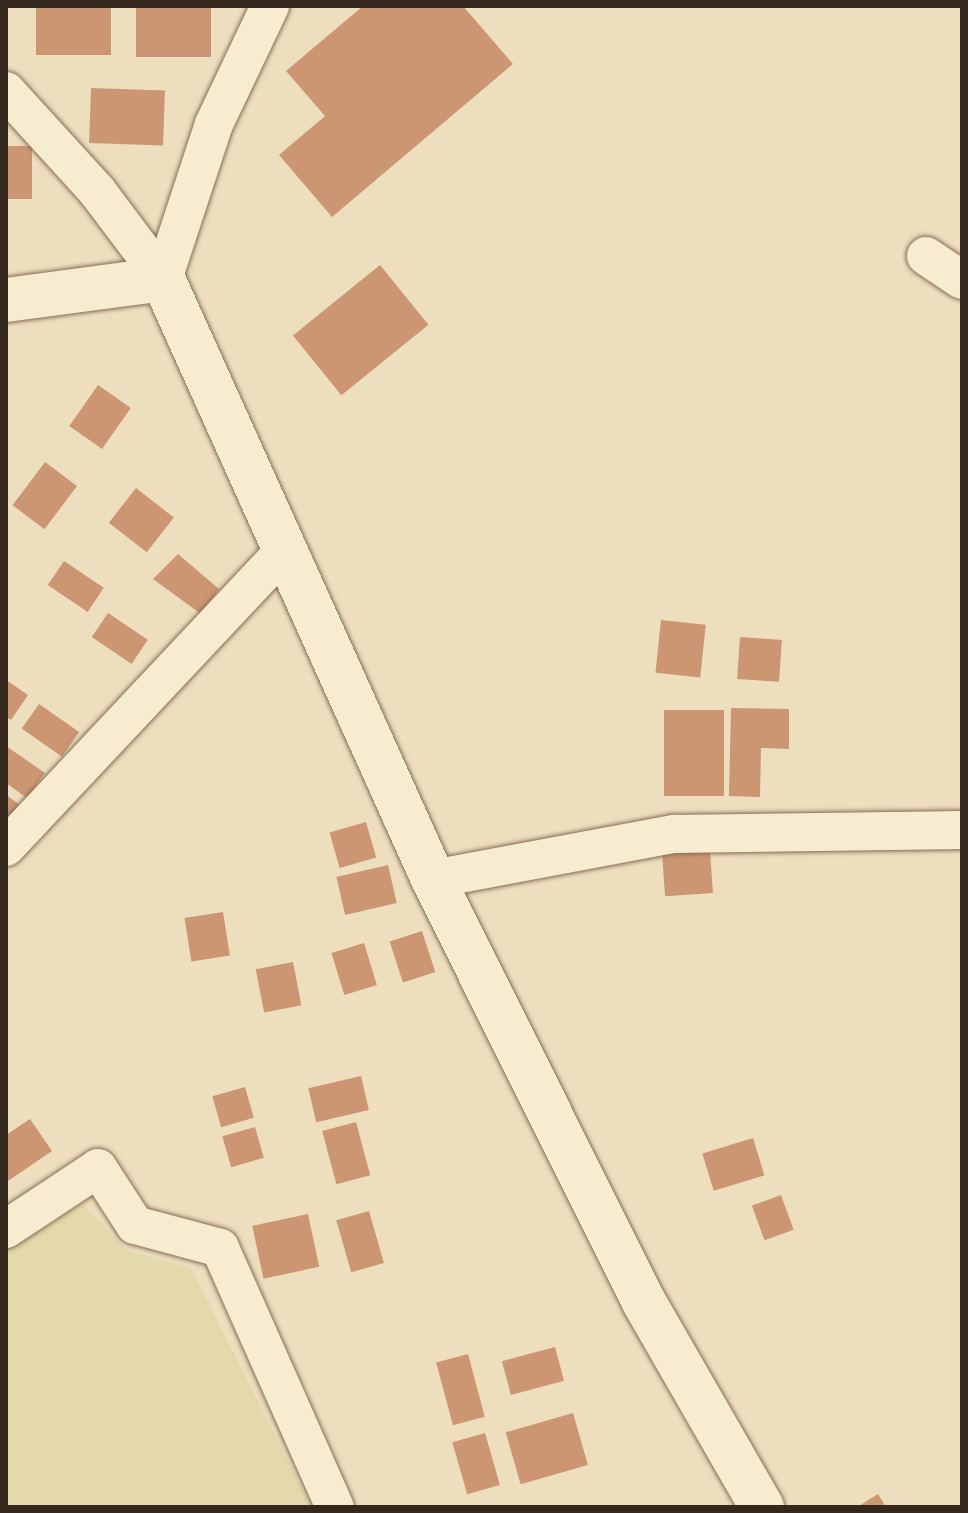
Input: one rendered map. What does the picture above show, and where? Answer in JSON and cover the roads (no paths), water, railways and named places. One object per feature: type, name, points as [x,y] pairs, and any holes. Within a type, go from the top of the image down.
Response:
[{"type":"street","points":[[163,279],[214,124],[270,6]]},
{"type":"street","points":[[6,91],[97,191],[163,279],[283,552],[433,879],[644,1302],[762,1507]]},
{"type":"street","points":[[926,256],[962,280]]},
{"type":"street","points":[[6,300],[163,279]]},
{"type":"street","points":[[6,847],[283,552]]},
{"type":"street","points":[[433,879],[674,834],[962,830]]},
{"type":"street","points":[[6,1229],[98,1168],[135,1225],[220,1248],[335,1507]]}]
